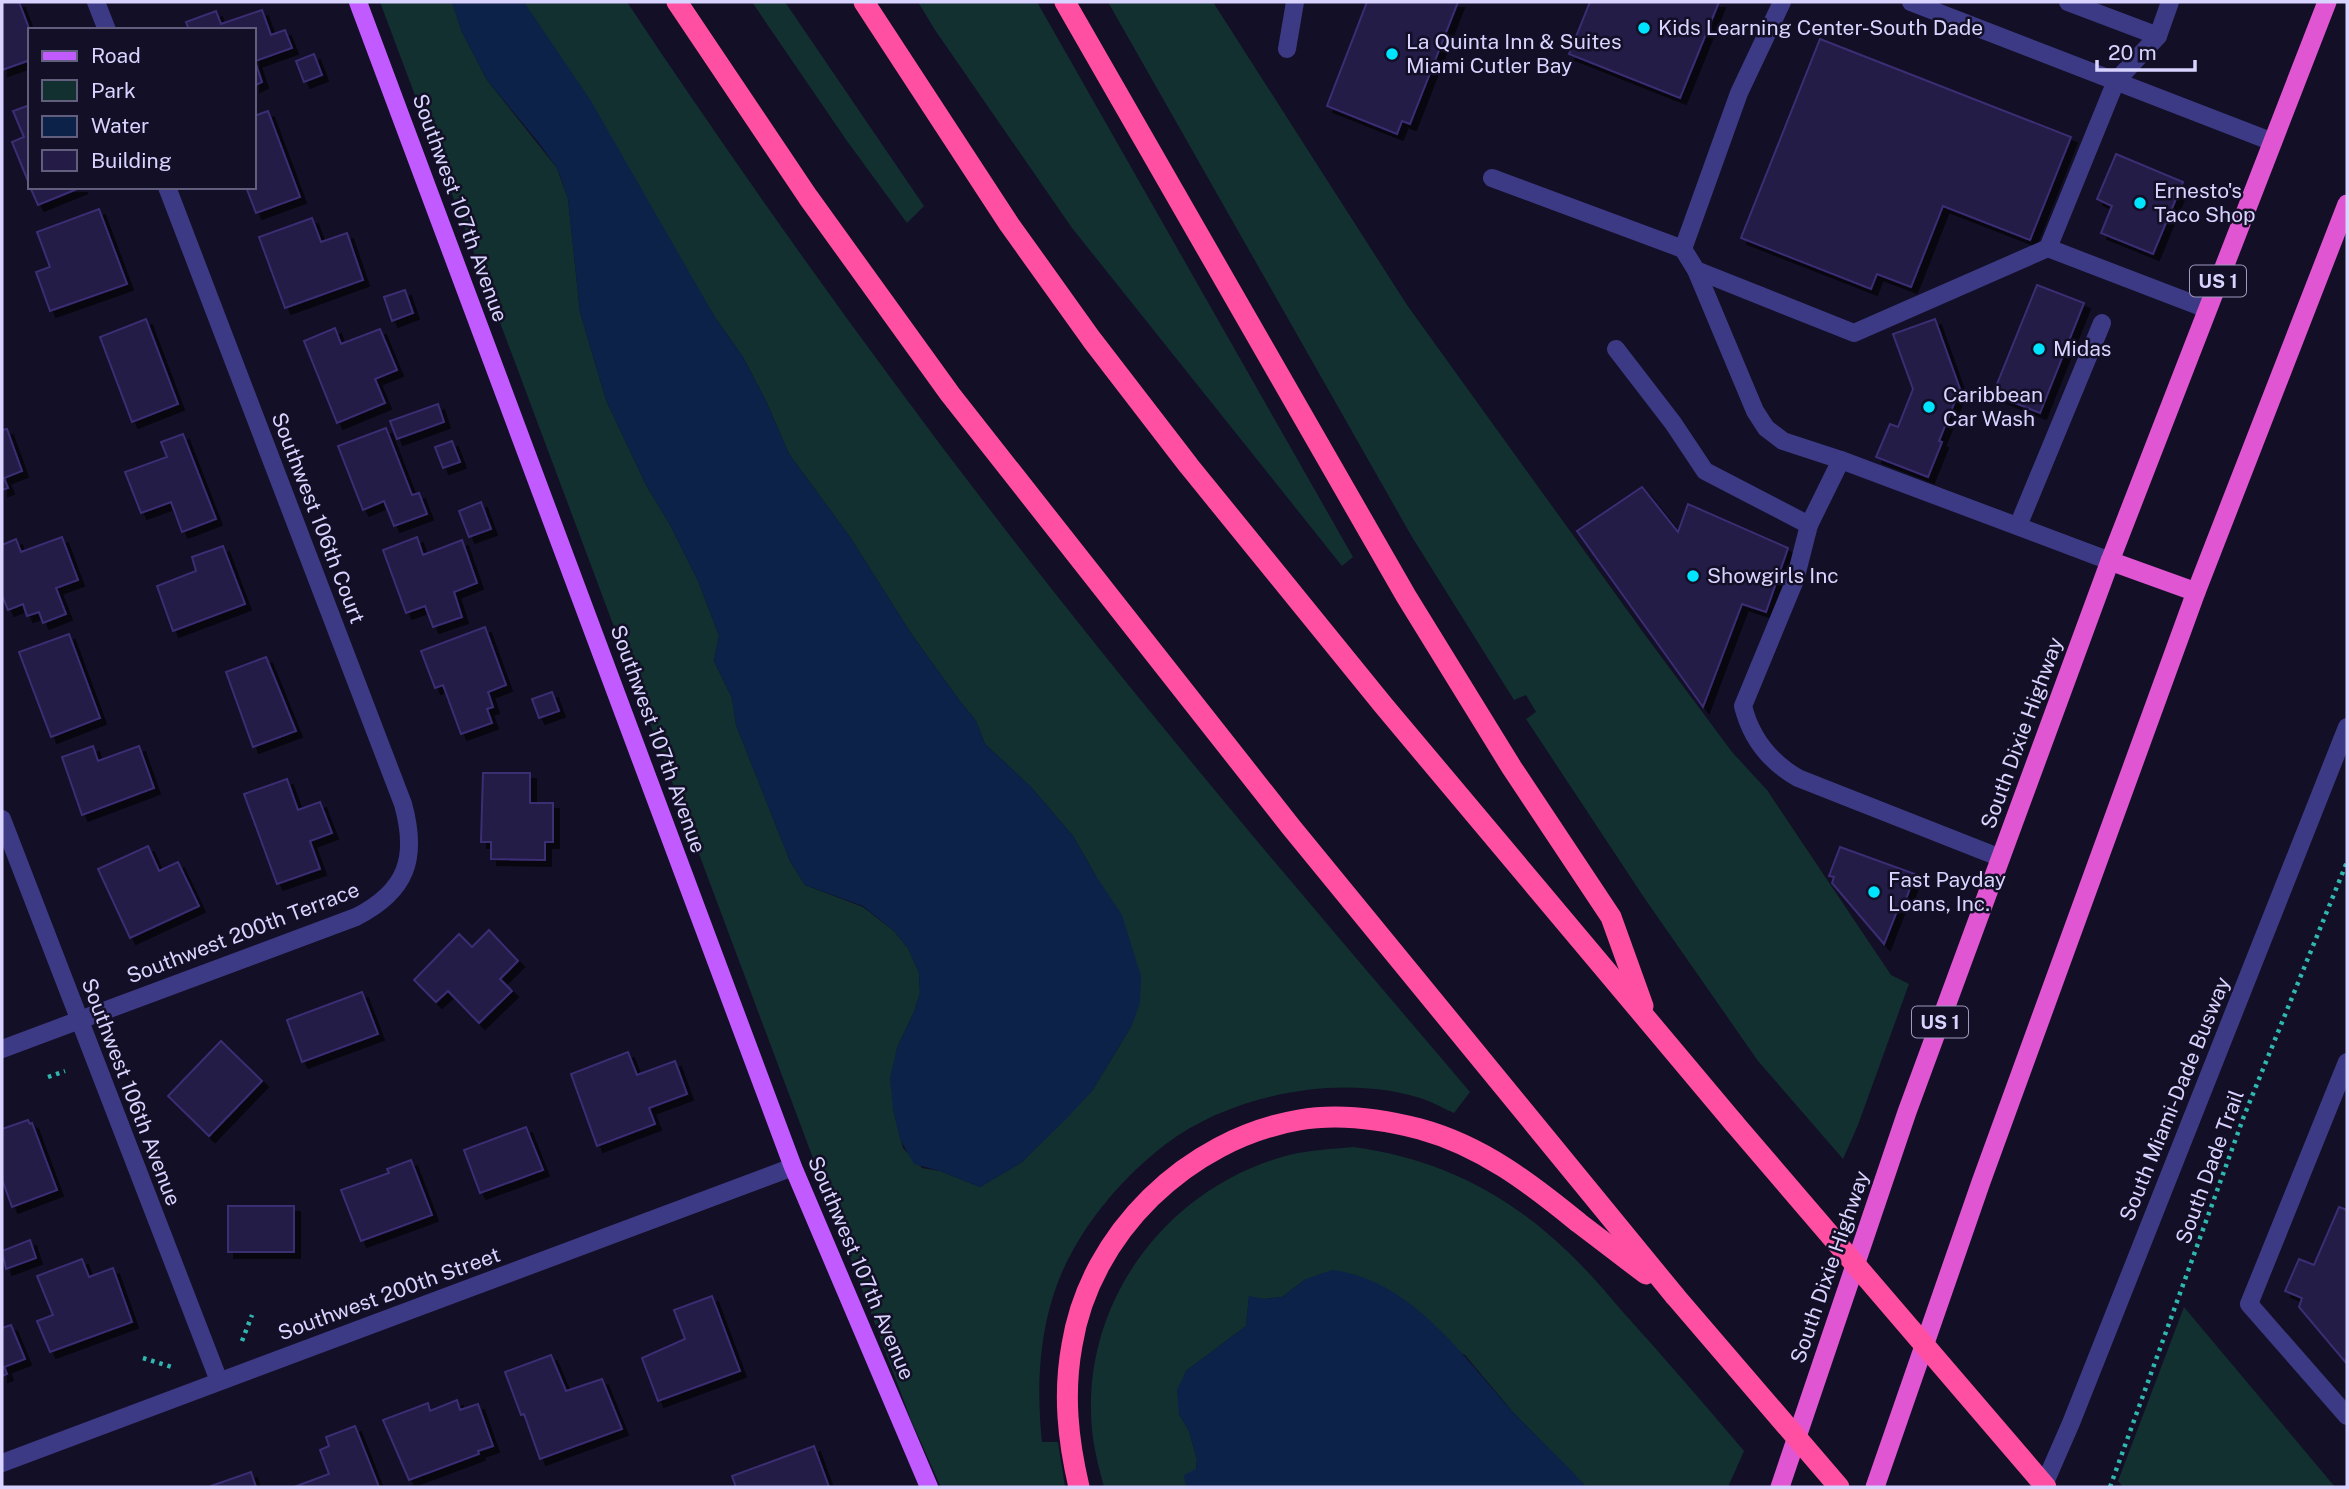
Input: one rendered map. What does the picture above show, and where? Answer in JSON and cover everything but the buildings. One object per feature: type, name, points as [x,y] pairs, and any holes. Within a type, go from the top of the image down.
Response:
[{"type":"highway","points":[[677,2],[808,197],[950,394],[1291,827],[1675,1296],[1839,1487]]},
{"type":"highway","points":[[864,2],[1009,224],[1108,361],[1288,589],[1648,1021],[2045,1487]]},
{"type":"highway","points":[[1065,2],[1406,596],[1512,768],[1611,917],[1648,1021]]},
{"type":"highway","name":"South Dixie Highway","points":[[1780,1487],[1907,1112],[2110,561],[2327,2]]},
{"type":"highway","points":[[1875,1487],[1980,1182],[2196,592],[2347,204]]},
{"type":"highway","points":[[2110,561],[2196,592]]},
{"type":"highway","points":[[1079,1487],[1067,1424],[1068,1375],[1080,1313],[1102,1260],[1134,1214],[1180,1174],[1225,1146],[1272,1127],[1298,1120],[1350,1117],[1399,1124],[1465,1145],[1526,1180],[1675,1296]]},
{"type":"main road","name":"Southwest 107th Avenue","points":[[358,2],[793,1167],[929,1487]]},
{"type":"street","points":[[96,2],[106,28]]},
{"type":"street","points":[[1287,49],[1294,2]]},
{"type":"street","points":[[1683,249],[1740,93],[1782,2]]},
{"type":"street","points":[[1911,2],[2273,142]]},
{"type":"street","points":[[2068,2],[2158,36]]},
{"type":"street","points":[[1696,270],[1854,332],[2048,247],[2116,81],[2158,36],[2170,2]]},
{"type":"street","points":[[1492,178],[1683,249],[1696,270],[1734,365],[1760,420],[1783,441],[1841,460],[2110,561]]},
{"type":"street","name":"Southwest 106th Court","points":[[168,189],[403,804],[409,825],[411,849],[407,867]]},
{"type":"street","points":[[2048,247],[2207,309]]},
{"type":"street","points":[[2018,526],[2102,323]]},
{"type":"street","points":[[1616,349],[1673,423],[1705,471],[1809,525]]},
{"type":"street","points":[[1841,460],[1809,525],[1795,580],[1743,706],[1748,726],[1759,744],[1781,769],[1798,778],[2001,858]]},
{"type":"street","name":"South Miami-Dade Busway","points":[[2045,1487],[2347,727]]},
{"type":"street","name":"Southwest 106th Avenue","points":[[2,819],[219,1381]]},
{"type":"street","name":"Southwest 200th Terrace","points":[[2,1049],[356,917],[388,896],[400,882],[407,867]]},
{"type":"street","points":[[2347,1062],[2249,1304],[2347,1416]]},
{"type":"street","name":"Southwest 200th Street","points":[[2,1464],[793,1167]]},
{"type":"path","name":"South Dade Trail","points":[[2110,1487],[2244,1116],[2347,862]]},
{"type":"path","points":[[48,1077],[65,1071]]},
{"type":"path","points":[[242,1341],[252,1315]]},
{"type":"path","points":[[143,1358],[172,1367]]},
{"type":"green space","points":[[380,2],[452,2],[462,32],[487,80],[557,168],[568,199],[580,312],[606,400],[646,485],[669,523],[699,583],[719,636],[714,661],[732,698],[736,725],[790,861],[805,885],[863,907],[894,931],[908,948],[919,973],[920,993],[897,1048],[893,1109],[903,1148],[922,1168],[940,1171],[980,1187],[1022,1162],[1092,1091],[1132,1025],[1096,876],[1073,836],[1031,787],[985,744],[976,721],[910,632],[850,537],[789,454],[743,357],[716,319],[524,2],[627,2],[822,284],[1028,559],[1208,782],[1470,1092],[1454,1113],[1424,1099],[1389,1091],[1356,1088],[1322,1088],[1254,1101],[1222,1112],[1192,1127],[1166,1144],[1135,1171],[1094,1217],[1072,1252],[1055,1291],[1044,1333],[1039,1399],[1042,1442],[1058,1442],[1065,1487],[941,1487],[939,1483],[911,1420]]},
{"type":"green space","points":[[752,2],[785,2],[924,206],[907,223],[847,141]]},
{"type":"green space","points":[[918,2],[1037,2],[1353,557],[1342,566],[1072,228]]},
{"type":"green space","points":[[1108,2],[1213,2],[1407,305],[1648,639],[1732,752],[1767,790],[1891,975],[1909,984],[1843,1159],[1758,1061],[1645,899],[1526,719],[1536,712],[1526,695],[1514,700],[1412,537]]},
{"type":"green space","points":[[1353,1147],[1384,1152],[1442,1170],[1495,1196],[1545,1231],[1602,1288],[1744,1451],[1728,1487],[1586,1487],[1512,1411],[1465,1355],[1306,1279],[1282,1297],[1249,1297],[1246,1326],[1186,1371],[1179,1414],[1189,1431],[1197,1459],[1196,1469],[1185,1483],[1189,1487],[1104,1487],[1092,1430],[1092,1383],[1101,1338],[1117,1295],[1140,1256],[1170,1222],[1205,1193],[1245,1171],[1289,1155]]},
{"type":"green space","points":[[2184,1307],[2335,1487],[2123,1487],[2118,1481]]},
{"type":"water","points":[[452,2],[524,2],[591,101],[716,319],[743,357],[789,454],[850,537],[910,632],[976,721],[985,744],[1031,787],[1073,836],[1122,915],[1141,976],[1140,1003],[1132,1025],[1092,1091],[1066,1119],[1022,1162],[980,1187],[914,1164],[900,1139],[890,1078],[897,1048],[920,993],[919,973],[908,948],[894,931],[863,906],[805,885],[790,861],[736,725],[732,698],[714,661],[719,636],[699,583],[669,523],[646,485],[606,400],[580,312],[568,199],[561,178],[539,143],[487,80],[462,32]]},
{"type":"water","points":[[1332,1270],[1360,1276],[1386,1288],[1433,1323],[1512,1411],[1586,1487],[1189,1487],[1185,1483],[1184,1475],[1196,1469],[1197,1459],[1189,1431],[1179,1414],[1177,1390],[1186,1371],[1246,1326],[1249,1296],[1264,1299],[1282,1297],[1306,1279]]},
{"type":"place","name":"Kids Learning Center-South Dade","points":[[1644,28]]},
{"type":"place","name":"La Quinta Inn & Suites Miami Cutler Bay","points":[[1392,54]]},
{"type":"place","name":"Ernesto's Taco Shop","points":[[2140,203]]},
{"type":"place","name":"Midas","points":[[2039,349]]},
{"type":"place","name":"Caribbean Car Wash","points":[[1929,407]]},
{"type":"place","name":"Showgirls Inc","points":[[1693,576]]},
{"type":"place","name":"Fast Payday Loans, Inc.","points":[[1874,892]]}]
